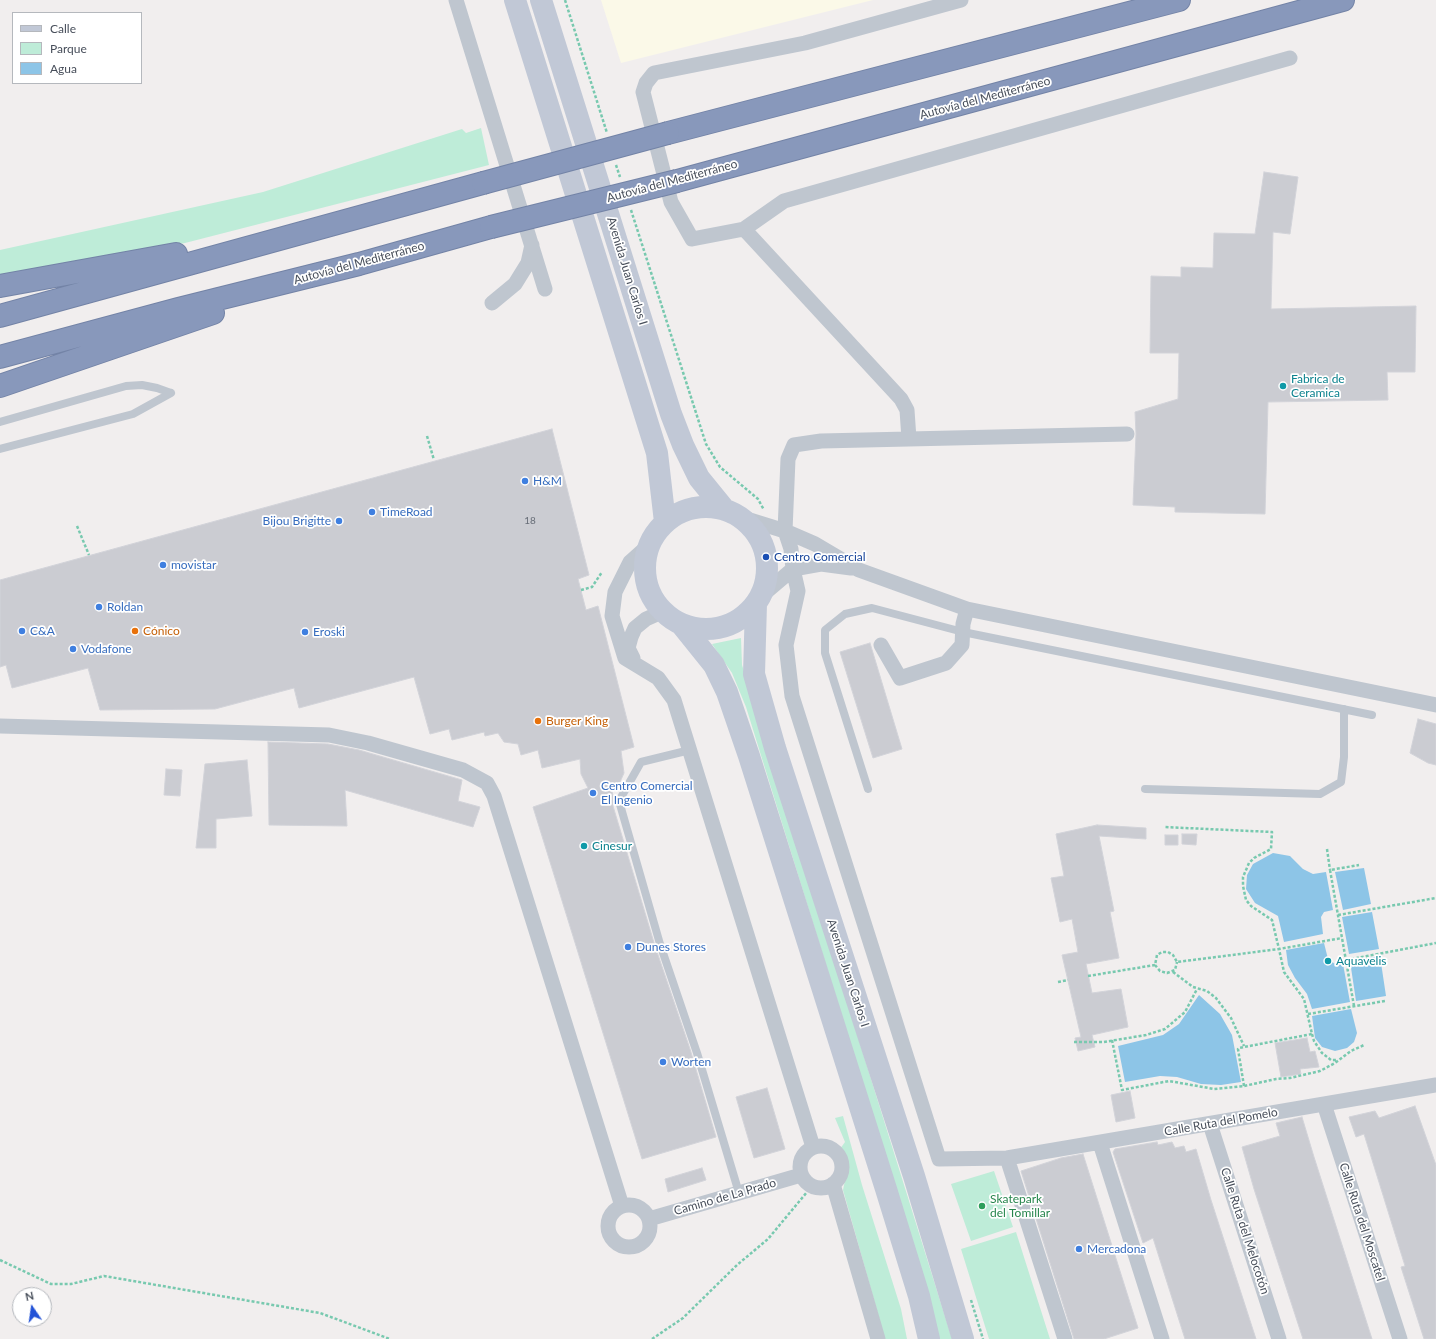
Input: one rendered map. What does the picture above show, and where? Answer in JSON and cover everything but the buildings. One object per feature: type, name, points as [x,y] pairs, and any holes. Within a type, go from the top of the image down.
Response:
[{"type":"highway","points":[[0,316],[316,228],[668,133],[1179,0]]},
{"type":"highway","name":"Autovía del Mediterráneo","points":[[0,357],[178,309],[359,264],[491,227],[678,181],[1343,0]]},
{"type":"highway","points":[[0,286],[316,228]]},
{"type":"highway","points":[[0,386],[359,264]]},
{"type":"street","points":[[456,0],[545,289]]},
{"type":"street","points":[[515,0],[657,453],[665,522]]},
{"type":"street","name":"Avenida Juan Carlos I","points":[[542,0],[671,414],[683,445],[699,478],[732,514]]},
{"type":"street","points":[[961,0],[805,43],[654,73],[646,83],[643,92],[671,202],[692,239],[744,229],[784,201],[1290,58]]},
{"type":"street","points":[[744,229],[901,399],[907,410],[909,439]]},
{"type":"street","points":[[492,303],[515,284],[528,263],[532,244]]},
{"type":"street","points":[[793,569],[791,549],[786,531],[788,459],[794,445],[821,441],[1127,434]]},
{"type":"street","points":[[813,1147],[674,700],[658,678],[625,658],[612,616],[615,592],[630,562],[649,545],[665,522],[691,509],[715,508],[786,531],[814,544],[860,570],[967,609],[1436,705]]},
{"type":"street","points":[[732,514],[758,535],[766,557],[766,578],[758,600]]},
{"type":"street","points":[[649,545],[646,558],[647,584],[657,605],[667,615],[681,624],[696,628],[718,628],[737,621],[793,569],[820,564],[860,570]]},
{"type":"street","name":"Calle Ruta del Pomelo","points":[[793,569],[798,591],[786,645],[792,696],[939,1159],[1007,1158],[1324,1104],[1435,1089]]},
{"type":"street","name":"Avenida Juan Carlos I","points":[[758,600],[754,674],[775,748],[914,1176],[963,1339]]},
{"type":"street","points":[[881,645],[900,678],[946,663],[962,645],[967,609]]},
{"type":"street","points":[[641,668],[632,657],[628,648],[635,628],[646,618],[655,615]]},
{"type":"street","points":[[681,624],[714,665],[727,692],[749,756],[889,1196],[919,1296],[929,1339]]},
{"type":"street","points":[[0,726],[329,735],[368,743],[463,770],[487,783],[494,796],[622,1206]]},
{"type":"street","name":"Calle Ruta del Moscatel","points":[[1324,1104],[1400,1339]]},
{"type":"street","name":"Calle Ruta del Melocotón","points":[[1210,1124],[1279,1339]]},
{"type":"street","points":[[1100,1142],[1162,1339]]},
{"type":"street","points":[[825,1146],[832,1149],[838,1155],[841,1162],[842,1170],[839,1178],[826,1188],[812,1186],[803,1179],[801,1175],[799,1164],[802,1157],[813,1147],[825,1146]]},
{"type":"street","points":[[1007,1158],[1065,1339]]},
{"type":"street","name":"Camino de La Prado","points":[[649,1219],[801,1175]]},
{"type":"street","points":[[833,1184],[878,1339]]},
{"type":"street","points":[[634,1205],[640,1208],[649,1219],[650,1230],[641,1243],[627,1247],[620,1245],[611,1237],[608,1224],[611,1214],[622,1206],[634,1205]]},
{"type":"lane","points":[[0,422],[126,386],[142,385],[172,393],[133,414],[0,449]]},
{"type":"lane","points":[[868,789],[825,653],[825,630],[845,614],[872,608],[963,632],[1372,715]]},
{"type":"lane","points":[[1145,789],[1320,794],[1341,782],[1344,757],[1344,709]]},
{"type":"lane","points":[[690,750],[641,762],[619,801],[660,944],[697,1054],[739,1193]]},
{"type":"path","points":[[565,0],[607,134]]},
{"type":"path","points":[[616,164],[621,179]]},
{"type":"path","points":[[630,209],[706,444],[720,467],[758,499],[763,506],[765,514]]},
{"type":"path","points":[[427,436],[434,460]]},
{"type":"path","points":[[77,526],[90,556]]},
{"type":"path","points":[[581,590],[592,587],[602,572]]},
{"type":"path","points":[[1164,827],[1272,832],[1271,849],[1254,858],[1249,863],[1243,877],[1246,900],[1251,906],[1272,920],[1284,972],[1304,999],[1314,1041],[1322,1052],[1331,1060],[1338,1060]]},
{"type":"path","points":[[1327,849],[1354,1006]]},
{"type":"path","points":[[1330,870],[1359,865]]},
{"type":"path","points":[[1338,915],[1436,898]]},
{"type":"path","points":[[1177,962],[1279,949],[1342,938]]},
{"type":"path","points":[[1346,960],[1436,943]]},
{"type":"path","points":[[1155,965],[1157,955],[1162,952],[1168,952],[1173,955],[1177,962],[1177,968],[1173,972]]},
{"type":"path","points":[[1155,965],[1162,972],[1173,972],[1183,981],[1197,989],[1207,991],[1216,998],[1232,1018],[1244,1046]]},
{"type":"path","points":[[1088,976],[1155,965]]},
{"type":"path","points":[[1058,982],[1068,980]]},
{"type":"path","points":[[1074,1042],[1112,1040],[1166,1029],[1185,1012],[1197,989]]},
{"type":"path","points":[[1308,1014],[1385,1002]]},
{"type":"path","points":[[1244,1086],[1238,1049],[1244,1046],[1312,1034]]},
{"type":"path","points":[[1112,1040],[1122,1090],[1169,1082],[1214,1090],[1290,1078],[1327,1068],[1351,1051],[1364,1045]]},
{"type":"path","points":[[652,1339],[683,1318],[737,1264],[768,1239],[812,1186]]},
{"type":"path","points":[[0,1260],[51,1284],[71,1284],[104,1276],[320,1313],[390,1339]]},
{"type":"shaded area","points":[[601,0],[873,0],[621,63]]},
{"type":"green space","points":[[481,128],[489,165],[185,243],[0,280],[0,250],[263,192],[462,129],[466,133]]},
{"type":"green space","points":[[741,638],[742,665],[952,1339],[938,1339],[866,1094],[746,707],[732,673],[712,644]]},
{"type":"green space","points":[[843,1116],[862,1185],[901,1309],[907,1339],[885,1339],[843,1190],[848,1166],[840,1149],[845,1142],[835,1118]]},
{"type":"green space","name":"Skatepark del Tomillar","points":[[994,1171],[1013,1227],[971,1241],[951,1184]]},
{"type":"green space","points":[[1016,1232],[1050,1339],[989,1339],[961,1249]]},
{"type":"water","points":[[1273,853],[1290,856],[1303,869],[1313,874],[1326,872],[1333,910],[1324,912],[1321,917],[1323,934],[1284,942],[1278,916],[1255,903],[1246,889],[1247,875],[1253,864]]},
{"type":"water","points":[[1364,868],[1371,904],[1343,910],[1335,872]]},
{"type":"water","points":[[1372,912],[1379,949],[1349,954],[1342,917]]},
{"type":"water","points":[[1324,943],[1328,959],[1335,964],[1343,964],[1350,1002],[1312,1009],[1307,994],[1295,978],[1288,965],[1286,950]]},
{"type":"water","points":[[1380,956],[1386,996],[1356,1001],[1350,961]]},
{"type":"water","points":[[1199,995],[1220,1014],[1232,1035],[1241,1082],[1221,1085],[1201,1084],[1177,1077],[1160,1076],[1125,1082],[1118,1046],[1163,1035],[1179,1024]]},
{"type":"water","points":[[1351,1009],[1357,1033],[1354,1042],[1347,1048],[1335,1051],[1322,1047],[1315,1038],[1312,1016]]},
{"type":"place","name":"Fabrica de Ceramica","points":[[1283,386]]},
{"type":"place","name":"H&M","points":[[525,481]]},
{"type":"place","name":"TimeRoad","points":[[372,512]]},
{"type":"place","name":"Bijou Brigitte","points":[[339,521]]},
{"type":"place","name":"Centro Comercial","points":[[766,557]]},
{"type":"place","name":"movistar","points":[[163,565]]},
{"type":"place","name":"Roldan","points":[[99,607]]},
{"type":"place","name":"C&A","points":[[22,631]]},
{"type":"place","name":"Cónico","points":[[135,631]]},
{"type":"place","name":"Eroski","points":[[305,632]]},
{"type":"place","name":"Vodafone","points":[[73,649]]},
{"type":"place","name":"Burger King","points":[[538,721]]},
{"type":"place","name":"Centro Comercial El Ingenio","points":[[593,793]]},
{"type":"place","name":"Cinesur","points":[[584,846]]},
{"type":"place","name":"Dunes Stores","points":[[628,947]]},
{"type":"place","name":"Aquavelis","points":[[1328,961]]},
{"type":"place","name":"Worten","points":[[663,1062]]},
{"type":"place","name":"Skatepark del Tomillar","points":[[982,1206]]},
{"type":"place","name":"Mercadona","points":[[1079,1249]]}]
